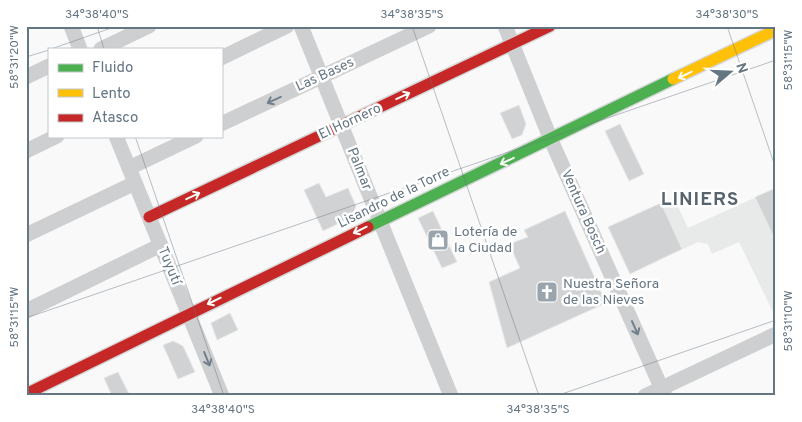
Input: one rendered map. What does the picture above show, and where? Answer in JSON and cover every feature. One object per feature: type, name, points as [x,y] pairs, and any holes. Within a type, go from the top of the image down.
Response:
[{"type":"street","points":[[71,26],[80,48]]},
{"type":"street","points":[[103,48],[149,26]]},
{"type":"street","points":[[222,58],[287,26]]},
{"type":"street","name":"Palmar","points":[[301,26],[450,396]]},
{"type":"street","name":"Las Bases","points":[[222,124],[429,26]]},
{"type":"street","name":"Ventura Bosch","points":[[504,26],[551,140],[663,392]]},
{"type":"street","name":"El Hornero","points":[[149,216],[550,26]]},
{"type":"street","name":"Lisandro de la Torre","points":[[26,394],[776,30]]},
{"type":"street","points":[[26,77],[48,66]]},
{"type":"street","points":[[26,151],[53,138]]},
{"type":"street","name":"Tuyutí","points":[[117,138],[222,396]]},
{"type":"street","points":[[129,168],[192,138]]},
{"type":"street","points":[[26,235],[135,183]]},
{"type":"street","points":[[26,310],[161,246]]},
{"type":"street","points":[[645,396],[663,392],[776,334]]},
{"type":"shaded area","points":[[776,188],[776,224],[769,227],[776,242],[775,316],[739,242],[712,254],[708,244],[698,242],[630,274],[608,227],[674,198],[688,228]]},
{"type":"building","points":[[519,105],[526,124],[522,135],[512,139],[500,113]]},
{"type":"building","points":[[620,124],[644,174],[629,181],[605,131]]},
{"type":"building","points":[[319,183],[326,197],[348,188],[356,206],[352,217],[323,231],[304,190]]},
{"type":"building","points":[[776,188],[776,242],[755,197]]},
{"type":"building","points":[[661,203],[682,249],[630,274],[608,227]]},
{"type":"building","name":"Lotería de la Ciudad","points":[[433,211],[457,262],[442,268],[418,218]]},
{"type":"building","name":"Nuestra Señora de las Nieves","points":[[565,211],[606,303],[507,348],[489,282],[520,268],[509,244],[528,237],[524,230]]},
{"type":"building","points":[[230,313],[238,330],[217,340],[211,323]]},
{"type":"building","points":[[173,341],[183,346],[195,372],[178,379],[163,345]]},
{"type":"building","points":[[118,372],[130,396],[112,396],[104,378]]},
{"type":"traffic: fast","points":[[368,227],[673,79]]},
{"type":"traffic: slow","points":[[673,79],[776,30]]},
{"type":"traffic: jam","points":[[149,217],[550,26]]},
{"type":"traffic: jam","points":[[26,394],[368,227]]},
{"type":"place","name":"Lotería de la Ciudad","points":[[438,240]]},
{"type":"place","name":"Nuestra Señora de las Nieves","points":[[547,292]]},
{"type":"district","name":"LINIERS","points":[[700,200]]}]
